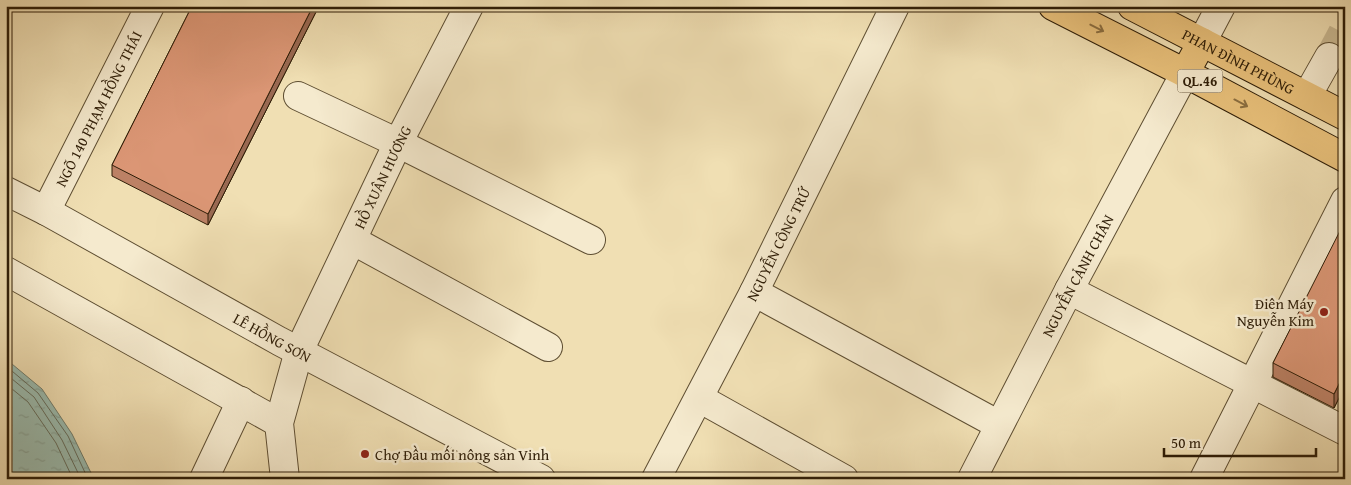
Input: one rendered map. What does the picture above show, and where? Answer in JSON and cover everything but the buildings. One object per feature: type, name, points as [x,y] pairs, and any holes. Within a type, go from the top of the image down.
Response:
[{"type":"main road","name":"QL.46","points":[[1054,6],[1345,158]]},
{"type":"main road","name":"PHAN ĐÌNH PHÙNG","points":[[1132,6],[1345,116]]},
{"type":"main road","points":[[1185,73],[1202,42]]},
{"type":"street","name":"NGÕ 140 PHẠM HỒNG THÁI","points":[[46,211],[150,6]]},
{"type":"street","name":"HỒ XUÂN HƯƠNG","points":[[279,423],[299,351],[398,143],[470,6]]},
{"type":"street","name":"NGUYỄN CÔNG TRỨ","points":[[656,479],[754,292],[895,6]]},
{"type":"street","points":[[1202,42],[1221,6]]},
{"type":"street","points":[[1307,96],[1328,57]]},
{"type":"street","name":"NGUYỄN CẢNH CHÂN","points":[[972,479],[1069,290],[1185,73]]},
{"type":"street","points":[[298,96],[398,143],[591,240]]},
{"type":"street","name":"LÊ HỒNG SƠN","points":[[6,191],[46,211],[299,351],[541,479]]},
{"type":"street","points":[[1204,479],[1345,201]]},
{"type":"street","points":[[352,240],[548,347]]},
{"type":"street","points":[[6,271],[279,423],[285,479]]},
{"type":"street","points":[[1069,290],[1345,431]]},
{"type":"street","points":[[754,292],[999,425]]},
{"type":"street","points":[[699,398],[844,479]]},
{"type":"street","points":[[204,479],[241,401]]},
{"type":"water","points":[[6,359],[42,389],[72,434],[94,479],[6,479]]},
{"type":"tunnel","points":[[1329,57],[1345,27]]},
{"type":"place","name":"Điện Máy Nguyễn Kim","points":[[1324,312]]},
{"type":"place","name":"Chợ Đầu mối nông sản Vinh","points":[[365,454]]}]
